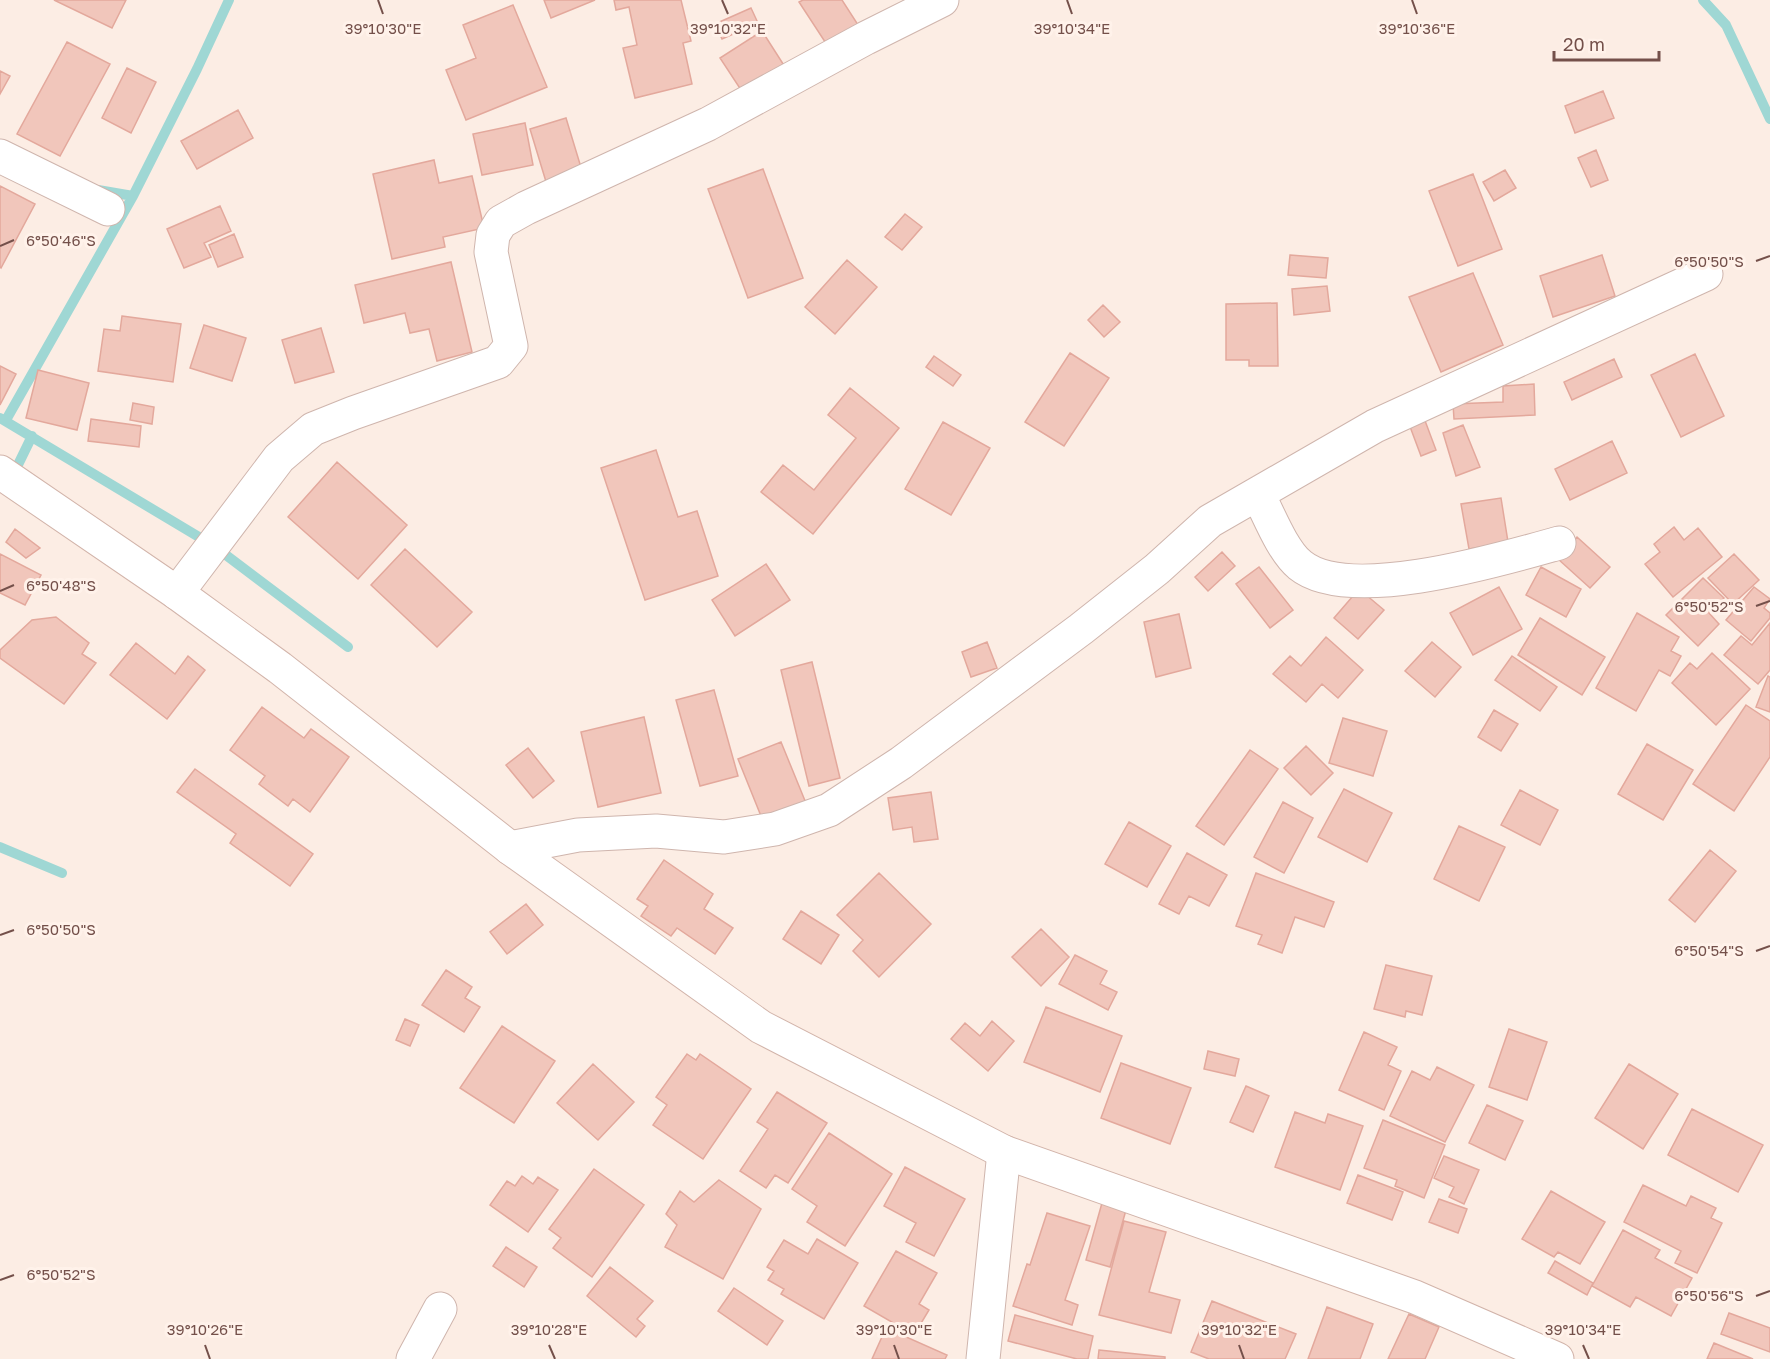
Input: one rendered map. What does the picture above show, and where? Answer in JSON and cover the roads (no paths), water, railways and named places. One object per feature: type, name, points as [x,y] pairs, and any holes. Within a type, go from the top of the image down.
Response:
[{"type":"street","points":[[177,593],[279,458],[314,429],[353,412],[498,362],[511,346],[491,252],[493,235],[501,222],[526,208],[708,124],[866,38],[942,0]]},
{"type":"street","points":[[0,156],[108,209]]},
{"type":"street","points":[[510,848],[578,835],[656,831],[724,837],[775,829],[829,810],[901,763],[1081,629],[1157,569],[1210,521],[1375,426],[1706,274]]},
{"type":"street","points":[[0,472],[177,593],[280,668],[510,848],[761,1028],[1004,1152],[1415,1296],[1557,1359]]},
{"type":"street","points":[[1258,494],[1286,547],[1299,564],[1315,574],[1349,580],[1398,579],[1482,564],[1559,543]]},
{"type":"street","points":[[983,1359],[1004,1152]]},
{"type":"street","points":[[413,1359],[440,1309]]},
{"type":"waterway","points":[[6,420],[133,196],[229,0]]},
{"type":"waterway","points":[[1703,0],[1726,25],[1770,119]]},
{"type":"waterway","points":[[98,190],[133,196]]},
{"type":"waterway","points":[[0,418],[214,546],[348,647]]},
{"type":"waterway","points":[[13,475],[32,436]]},
{"type":"waterway","points":[[0,847],[62,873]]}]
